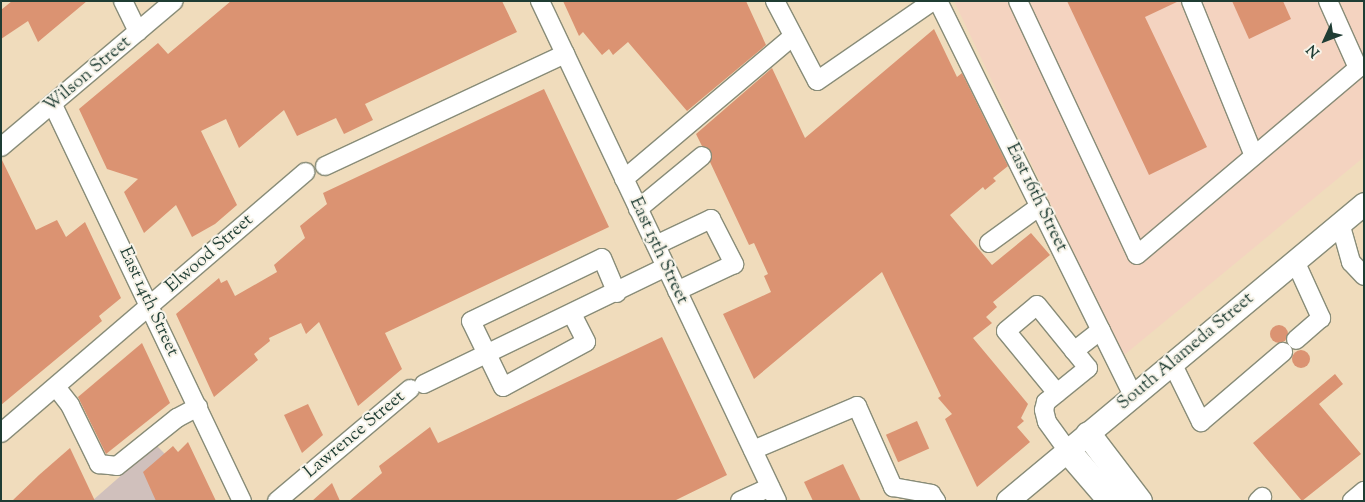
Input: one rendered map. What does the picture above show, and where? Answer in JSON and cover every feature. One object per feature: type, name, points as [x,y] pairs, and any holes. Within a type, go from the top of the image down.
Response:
[{"type":"highway","points":[[1088,434],[1139,501]]},
{"type":"highway","points":[[1068,451],[1111,501]]},
{"type":"main road","name":"South Alameda Street","points":[[1008,501],[1364,204]]},
{"type":"street","points":[[123,1],[138,32]]},
{"type":"street","name":"Wilson Street","points":[[1,147],[174,1]]},
{"type":"street","name":"East 15th Street","points":[[540,1],[773,494]]},
{"type":"street","points":[[776,1],[792,37],[817,81],[933,1]]},
{"type":"street","name":"East 16th Street","points":[[938,1],[1134,396]]},
{"type":"street","points":[[1018,1],[1137,256],[1358,68],[1328,1]]},
{"type":"street","points":[[1191,1],[1254,156]]},
{"type":"street","points":[[624,179],[792,37]]},
{"type":"street","points":[[325,166],[565,54]]},
{"type":"street","name":"East 14th Street","points":[[53,104],[242,501]]},
{"type":"street","points":[[638,208],[702,156]]},
{"type":"street","name":"Elwood Street","points":[[1,433],[151,307],[305,172]]},
{"type":"street","points":[[989,243],[1040,206]]},
{"type":"street","points":[[656,245],[711,219],[734,264],[677,291]]},
{"type":"street","points":[[1340,223],[1351,262],[1364,276]]},
{"type":"street","points":[[572,314],[586,342],[503,386],[471,321],[602,258],[617,293]]},
{"type":"street","points":[[1172,363],[1201,422],[1321,318],[1295,261]]},
{"type":"street","name":"Lawrence Street","points":[[277,501],[417,386],[617,293],[666,267]]},
{"type":"street","points":[[1057,393],[1006,331],[1037,305],[1088,368],[1046,402],[1044,410],[1047,422],[1068,451]]},
{"type":"street","points":[[1074,351],[1101,330]]},
{"type":"street","points":[[56,387],[70,405],[99,464],[117,466],[178,418],[198,407]]},
{"type":"street","points":[[753,450],[857,406],[893,487],[931,494],[936,501]]},
{"type":"street","points":[[1352,501],[1364,491]]},
{"type":"street","points":[[740,501],[773,494]]},
{"type":"shaded area","points":[[954,1],[1364,1],[1364,157],[1123,356]]},
{"type":"shaded area","points":[[156,445],[165,454],[187,501],[92,501]]},
{"type":"building","points":[[12,1],[87,1],[38,42],[28,21],[1,39],[1,10]]},
{"type":"building","points":[[231,1],[502,1],[517,32],[365,104],[373,120],[344,134],[336,118],[297,136],[284,110],[239,148],[226,119],[201,131],[237,205],[215,224],[192,237],[176,205],[144,233],[124,192],[138,179],[107,169],[79,109],[158,43],[168,54]]},
{"type":"building","points":[[563,1],[746,1],[766,45],[687,111],[628,42],[613,55],[609,49],[602,55],[583,32],[579,36]]},
{"type":"building","points":[[1067,1],[1179,1],[1145,17],[1207,147],[1149,175]]},
{"type":"building","points":[[1232,1],[1283,1],[1291,19],[1249,39]]},
{"type":"building","points":[[934,29],[957,77],[962,73],[1008,166],[993,178],[996,181],[985,190],[983,187],[950,215],[992,265],[1031,233],[1050,255],[993,302],[997,307],[986,317],[992,323],[973,338],[1028,404],[1021,418],[1024,421],[1017,427],[1030,442],[977,487],[945,419],[952,414],[938,398],[941,396],[882,272],[754,379],[723,314],[771,292],[764,276],[768,274],[754,243],[749,245],[710,162],[710,150],[702,146],[696,134],[772,68],[805,138]]},
{"type":"building","points":[[544,89],[609,227],[385,333],[402,369],[358,406],[319,322],[306,334],[301,323],[269,338],[270,341],[254,354],[258,360],[214,397],[176,314],[219,278],[221,283],[227,280],[235,296],[277,272],[274,265],[305,238],[300,226],[327,204],[323,193]]},
{"type":"building","points":[[1,158],[36,230],[57,220],[66,237],[85,222],[121,298],[99,316],[102,321],[1,405]]},
{"type":"building","points":[[1279,325],[1285,328],[1288,334],[1285,340],[1279,343],[1273,340],[1270,334],[1273,328]]},
{"type":"building","points":[[662,337],[727,475],[674,501],[349,501],[382,473],[379,466],[430,427],[438,443]]},
{"type":"building","points":[[142,343],[170,403],[106,454],[78,397]]},
{"type":"building","points":[[1297,350],[1305,350],[1310,355],[1308,366],[1297,368],[1292,363],[1292,355]]},
{"type":"building","points":[[1335,374],[1343,384],[1319,404],[1361,454],[1302,501],[1253,443]]},
{"type":"building","points":[[308,404],[323,435],[302,453],[284,415]]},
{"type":"building","points":[[917,421],[929,448],[898,462],[886,435]]},
{"type":"building","points":[[188,442],[216,501],[156,501],[143,472],[173,446],[178,452]]},
{"type":"building","points":[[70,448],[95,501],[12,501],[39,475]]},
{"type":"building","points":[[843,464],[861,501],[813,501],[804,482]]},
{"type":"building","points":[[332,483],[340,501],[312,501]]}]
